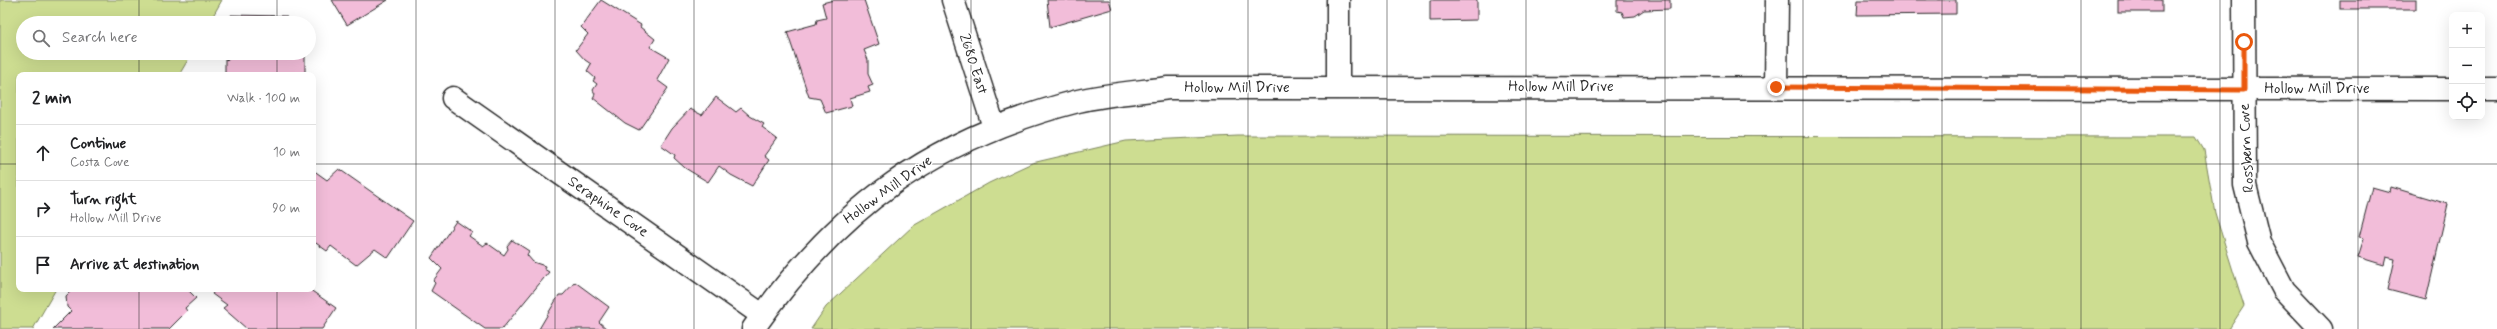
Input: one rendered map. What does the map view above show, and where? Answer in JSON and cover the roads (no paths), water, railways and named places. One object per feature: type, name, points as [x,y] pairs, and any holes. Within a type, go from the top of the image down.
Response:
[{"type":"street","name":"2680 East","points":[[953,0],[994,127]]},
{"type":"street","points":[[1338,0],[1338,87]]},
{"type":"street","points":[[1776,87],[1777,0]]},
{"type":"street","name":"Rossbern Cove","points":[[2244,0],[2245,185],[2259,242],[2284,290],[2321,329]]},
{"type":"street","name":"Hollow Mill Drive","points":[[758,322],[802,265],[844,222],[890,185],[939,153],[994,127],[1080,101],[1168,88],[1776,87],[2244,90],[2449,89]]},
{"type":"street","points":[[2485,89],[2497,89]]},
{"type":"street","name":"Seraphine Cove","points":[[454,98],[758,322]]}]
